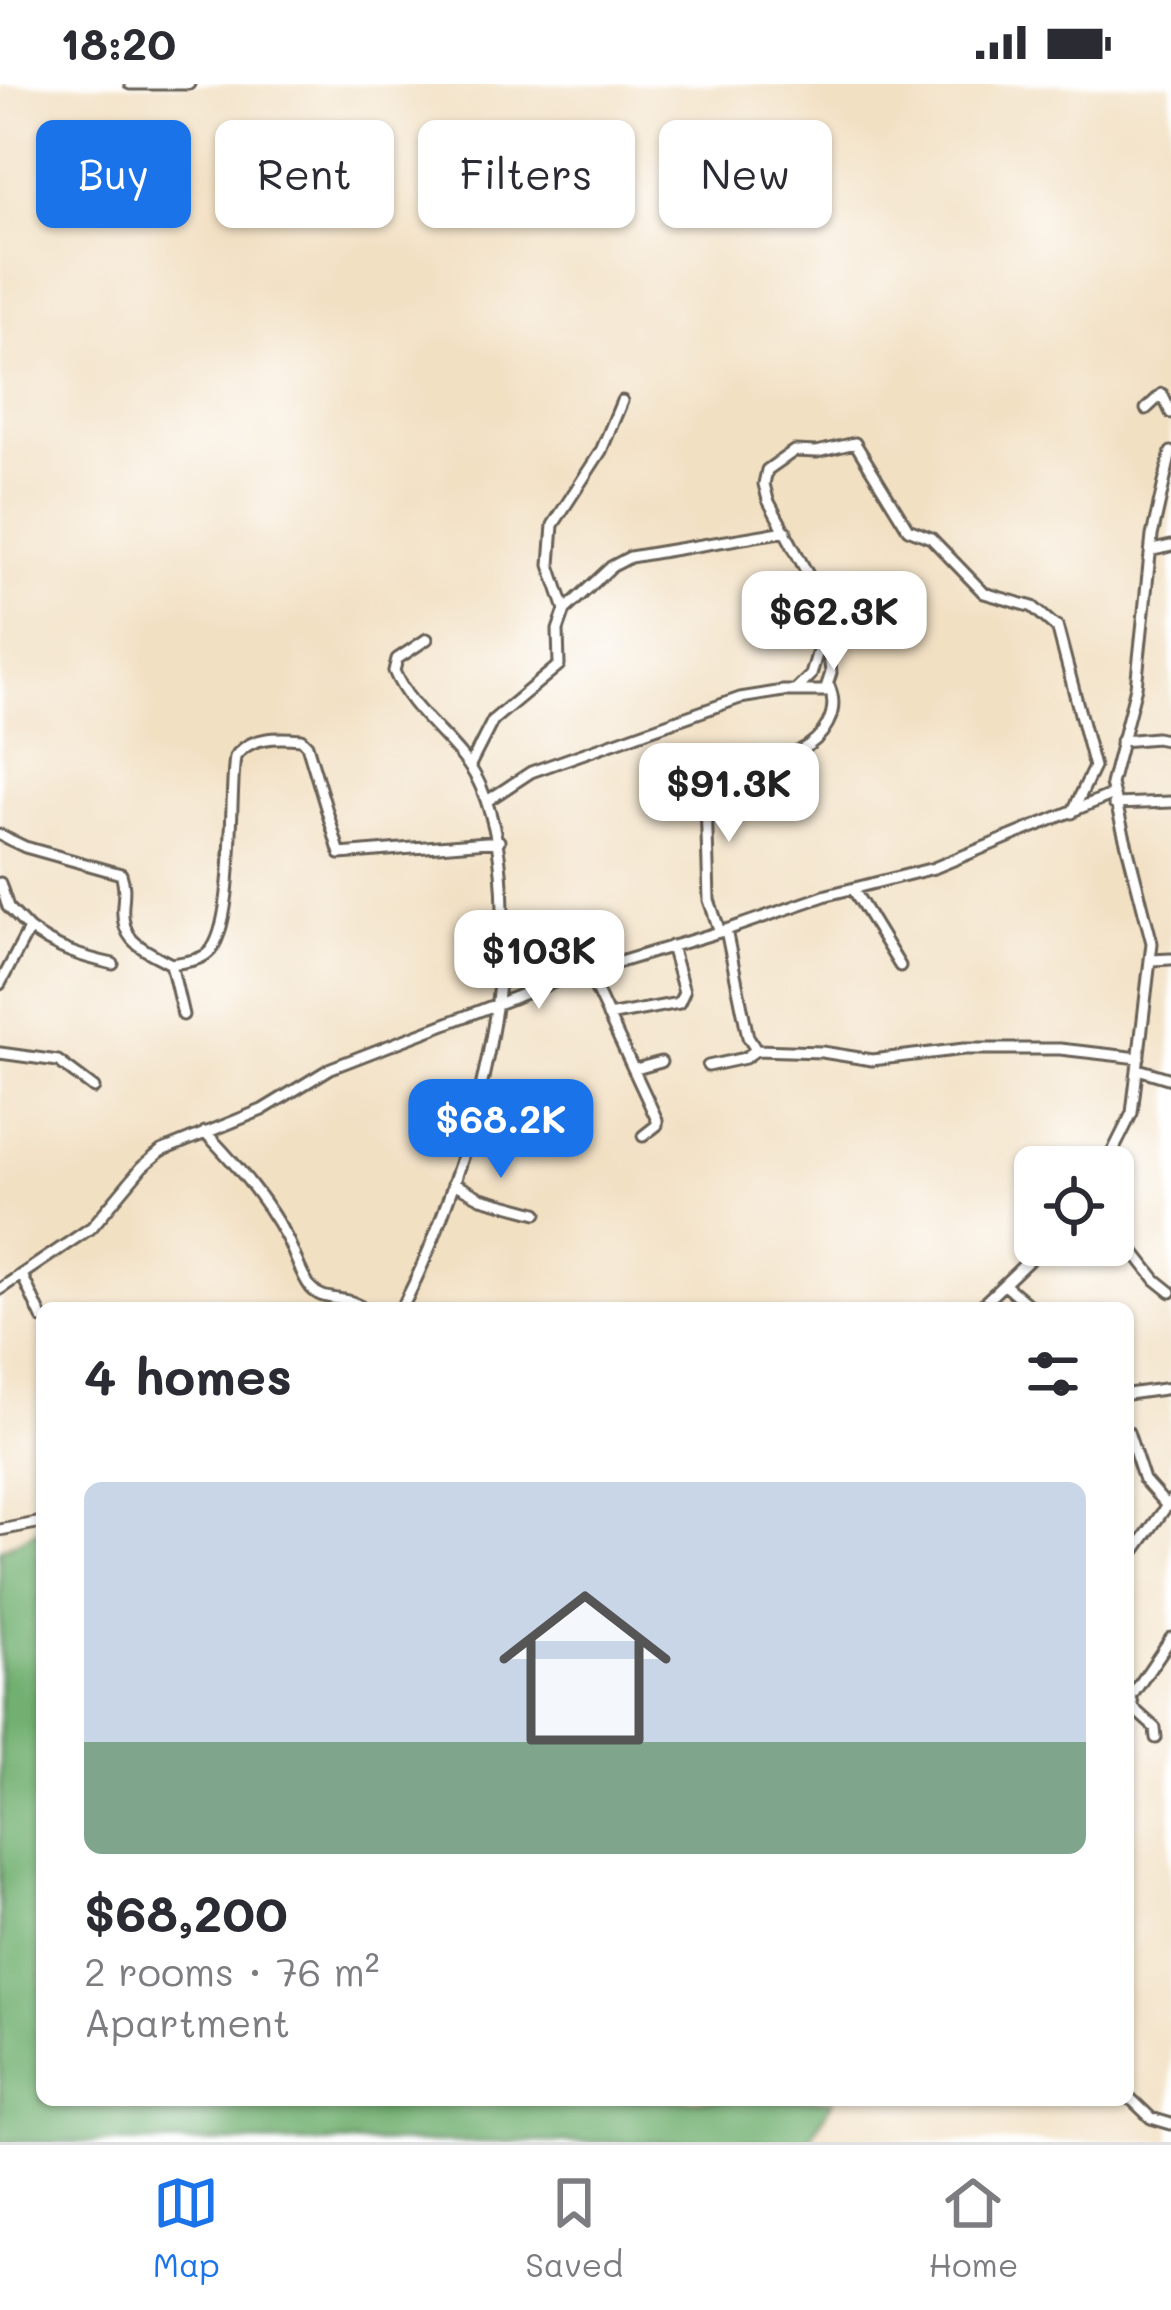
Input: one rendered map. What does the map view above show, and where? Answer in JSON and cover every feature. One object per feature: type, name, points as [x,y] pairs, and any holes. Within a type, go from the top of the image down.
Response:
[{"type":"street","points":[[130,84],[189,84]]},
{"type":"street","points":[[1146,409],[1162,394],[1171,413]]},
{"type":"street","points":[[565,610],[550,565],[553,525],[601,451],[622,401]]},
{"type":"street","points":[[799,751],[821,736],[833,708],[826,624],[813,584],[765,493],[767,470],[794,452],[855,443],[912,532],[931,538],[984,593],[1034,607],[1057,624],[1094,767],[1072,813]]},
{"type":"street","points":[[1115,1146],[1132,1112],[1152,960],[1147,919],[1112,799],[1113,764],[1137,682],[1152,536],[1171,452]]},
{"type":"street","points":[[470,765],[493,720],[560,665],[558,629],[565,610],[611,567],[630,557],[786,531]]},
{"type":"street","points":[[1153,550],[1171,546]]},
{"type":"street","points":[[796,690],[811,675],[826,624]]},
{"type":"street","points":[[404,1302],[453,1183],[481,1096],[504,940],[499,841],[487,801],[470,765],[423,716],[394,671],[397,659],[427,639]]},
{"type":"street","points":[[487,801],[531,772],[740,698],[824,691],[829,686]]},
{"type":"street","points":[[0,835],[25,847],[121,874],[125,882],[123,930],[172,964],[199,958],[213,949],[233,831],[235,757],[250,742],[283,737],[301,739],[307,745],[340,854],[499,841]]},
{"type":"street","points":[[1121,741],[1171,741]]},
{"type":"street","points":[[709,755],[705,766],[709,900],[723,931],[748,1037],[756,1050]]},
{"type":"street","points":[[1094,767],[1113,764]]},
{"type":"street","points":[[0,1289],[92,1227],[154,1157],[262,1110],[331,1068],[588,972],[934,868],[1112,799],[1171,802]]},
{"type":"street","points":[[0,883],[8,907],[49,944],[113,964]]},
{"type":"street","points":[[853,889],[899,966]]},
{"type":"street","points":[[0,984],[29,929]]},
{"type":"street","points":[[608,1016],[680,1003],[684,992],[671,946]]},
{"type":"street","points":[[1152,960],[1171,958]]},
{"type":"street","points":[[172,964],[183,1015]]},
{"type":"street","points":[[588,972],[658,1120],[643,1136]]},
{"type":"street","points":[[708,1066],[745,1058],[756,1050],[822,1052],[872,1060],[964,1049],[1060,1049],[1138,1064],[1171,1078]]},
{"type":"street","points":[[0,1054],[58,1061],[94,1088]]},
{"type":"street","points":[[636,1069],[661,1062]]},
{"type":"street","points":[[205,1132],[273,1216],[311,1288],[323,1297],[354,1302]]},
{"type":"street","points":[[453,1183],[481,1198],[537,1214]]},
{"type":"street","points":[[1134,1252],[1171,1292]]},
{"type":"street","points":[[986,1302],[1024,1266]]},
{"type":"street","points":[[23,1276],[36,1305]]},
{"type":"street","points":[[1005,1285],[1025,1302]]},
{"type":"street","points":[[1134,1393],[1171,1388]]},
{"type":"street","points":[[1134,1450],[1144,1480],[1169,1503],[1134,1552]]},
{"type":"street","points":[[0,1530],[36,1523]]},
{"type":"street","points":[[1134,1693],[1171,1638]]},
{"type":"street","points":[[1134,1708],[1155,1727],[1156,1738]]},
{"type":"street","points":[[1134,2102],[1151,2118],[1171,2124]]},
{"type":"green space","points":[[36,1531],[36,2106],[829,2106],[808,2142],[0,2142],[0,1550]]}]
